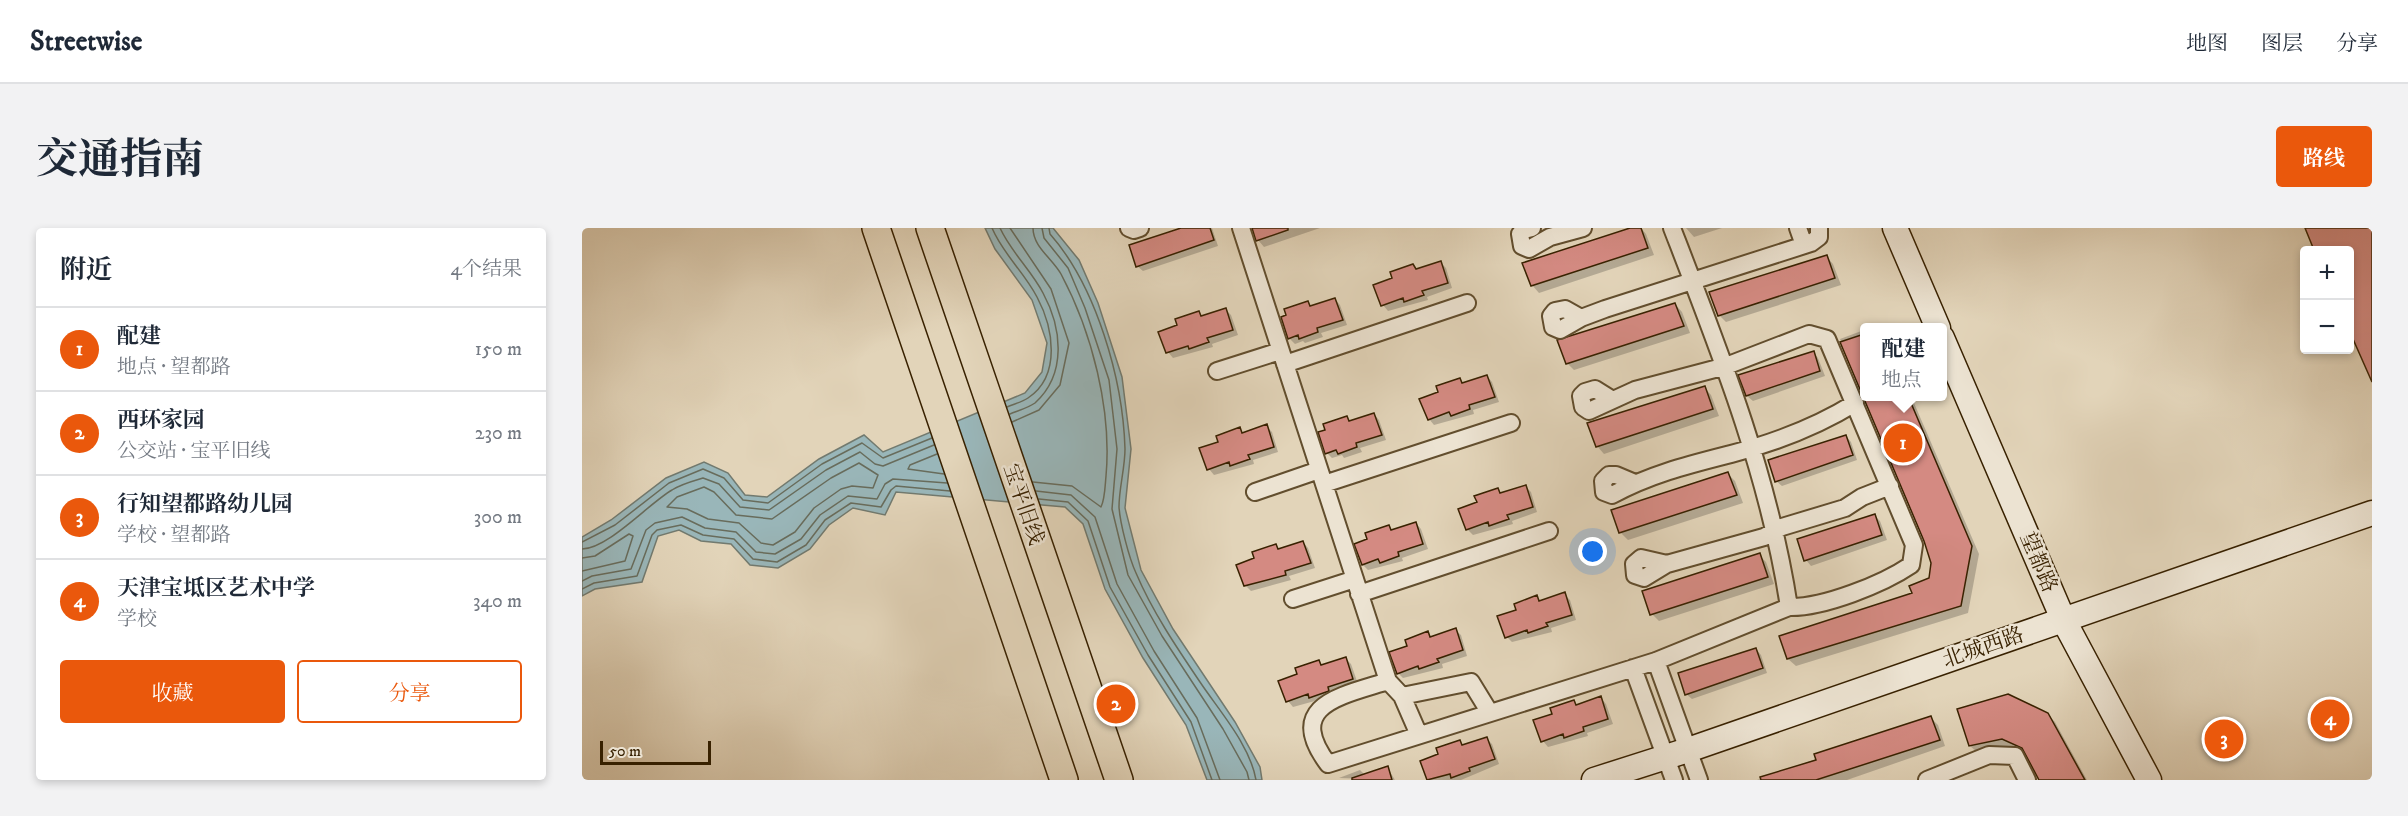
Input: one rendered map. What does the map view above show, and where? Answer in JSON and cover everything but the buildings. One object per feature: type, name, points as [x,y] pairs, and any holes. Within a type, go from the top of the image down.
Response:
[{"type":"main road","points":[[876,228],[1064,780]]},
{"type":"main road","name":"宝平旧线","points":[[930,228],[1119,780]]},
{"type":"street","points":[[1130,228],[1134,231],[1140,228]]},
{"type":"street","points":[[1241,228],[1388,681],[1402,696],[1419,735]]},
{"type":"street","points":[[1533,228],[1550,237],[1583,228]]},
{"type":"street","points":[[1672,228],[1726,366],[1751,446],[1776,532],[1789,606]]},
{"type":"street","points":[[1798,228],[1804,245]]},
{"type":"street","points":[[1581,318],[1804,245],[1819,237],[1819,228]]},
{"type":"street","points":[[1895,228],[1936,323]]},
{"type":"street","points":[[1217,371],[1283,358],[1467,303]]},
{"type":"street","points":[[1388,681],[1347,694],[1316,710],[1310,726],[1318,750],[1328,764],[1656,661],[1789,606],[1804,607],[1887,581],[1911,565],[1914,544],[1827,339],[1809,334],[1726,366],[1678,377],[1611,399]]},
{"type":"street","name":"望都路","points":[[1947,350],[2063,619],[2148,780]]},
{"type":"street","points":[[1635,483],[1659,472],[1733,454],[1813,425],[1855,403]]},
{"type":"street","points":[[1255,492],[1321,477],[1511,423]]},
{"type":"street","points":[[1666,564],[1776,532],[1782,527],[1845,508],[1862,497],[1890,486]]},
{"type":"street","name":"北城西路","points":[[1594,780],[2372,513]]},
{"type":"street","points":[[1293,599],[1357,586],[1549,531]]},
{"type":"street","points":[[1656,661],[1677,753],[1674,780]]},
{"type":"street","points":[[1633,668],[1677,753],[1699,780]]},
{"type":"street","points":[[1402,696],[1471,682],[1490,713]]},
{"type":"street","points":[[1927,780],[1989,755],[2015,756],[2028,780]]},
{"type":"water","points":[[985,228],[1053,228],[1079,260],[1098,303],[1122,377],[1131,449],[1125,508],[1141,570],[1173,629],[1235,722],[1260,767],[1262,780],[1207,780],[1186,725],[1143,658],[1105,589],[1083,524],[1065,507],[896,492],[885,515],[853,508],[829,525],[810,549],[778,568],[750,565],[731,544],[701,541],[679,530],[658,536],[642,582],[595,589],[582,596],[582,537],[611,520],[666,478],[704,462],[728,473],[745,495],[767,497],[819,459],[864,435],[883,452],[1025,393],[1042,372],[1047,343],[1032,300],[995,249]]},
{"type":"place","name":"配建","points":[[1903,443]]},
{"type":"place","name":"西环家园","points":[[1116,704]]},
{"type":"place","name":"天津宝坻区艺术中学","points":[[2330,719]]},
{"type":"place","name":"行知望都路幼儿园","points":[[2224,739]]}]
